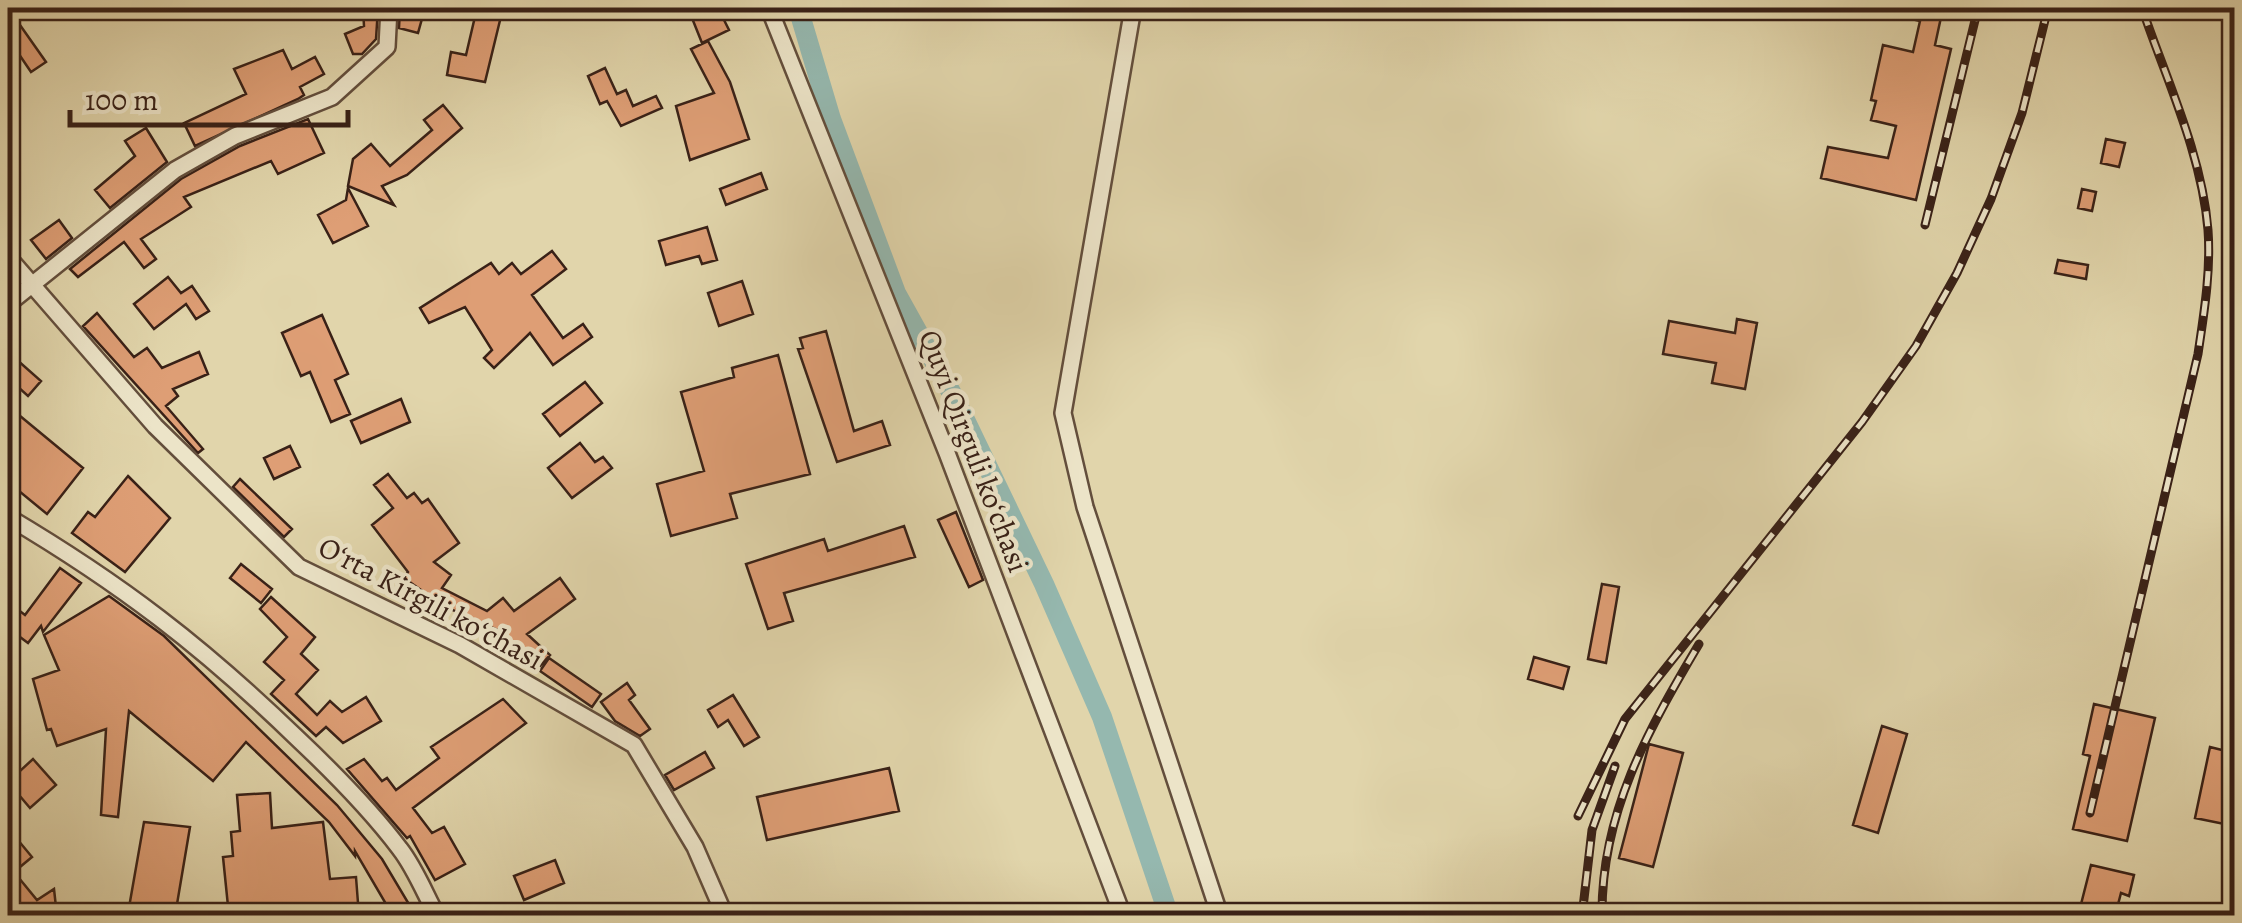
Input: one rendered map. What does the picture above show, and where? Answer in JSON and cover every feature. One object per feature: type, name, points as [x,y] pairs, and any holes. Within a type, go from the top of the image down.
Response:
[{"type":"street","points":[[8,304],[176,170],[235,136],[332,97],[387,47],[389,8]]},
{"type":"street","name":"Quyi Qirguli koʻchasi","points":[[769,8],[947,453],[1124,916]]},
{"type":"street","points":[[1133,8],[1063,413],[1085,507],[1220,916]]},
{"type":"street","name":"Oʻrta Kirgili koʻchasi","points":[[8,256],[155,426],[299,567],[460,645],[634,745],[695,848],[725,916]]},
{"type":"street","points":[[8,517],[128,592],[254,696],[334,774],[402,850],[437,916]]},
{"type":"building","points":[[8,8],[46,62],[31,72],[8,38]]},
{"type":"building","points":[[363,8],[378,8],[376,39],[362,54],[353,54],[345,34],[364,26]]},
{"type":"building","points":[[400,8],[425,8],[418,33],[399,28]]},
{"type":"building","points":[[477,8],[503,8],[485,82],[447,75],[451,52],[466,55]]},
{"type":"building","points":[[688,8],[718,8],[729,30],[702,43]]},
{"type":"building","points":[[1891,8],[1943,8],[1935,45],[1951,49],[1916,200],[1821,178],[1828,147],[1888,158],[1896,126],[1871,120],[1876,101],[1871,100],[1883,45],[1913,52],[1920,21],[1890,14]]},
{"type":"building","points":[[708,41],[730,82],[749,139],[690,160],[676,106],[714,93],[691,49]]},
{"type":"building","points":[[283,50],[292,69],[315,57],[324,74],[300,87],[304,95],[298,99],[195,146],[184,123],[246,94],[234,69]]},
{"type":"building","points":[[605,68],[617,94],[626,90],[633,106],[656,96],[662,108],[621,126],[607,101],[600,104],[588,76]]},
{"type":"building","points":[[443,105],[462,128],[407,175],[382,186],[394,205],[348,186],[353,159],[371,144],[390,166],[432,130],[424,120]]},
{"type":"building","points":[[308,119],[324,153],[278,174],[271,161],[184,197],[191,207],[141,239],[156,259],[144,268],[124,242],[78,277],[70,269],[181,179],[240,146]]},
{"type":"building","points":[[146,128],[167,162],[110,208],[95,190],[135,156],[125,141]]},
{"type":"building","points":[[2106,139],[2125,143],[2119,167],[2101,163]]},
{"type":"building","points":[[761,173],[767,189],[726,205],[720,189]]},
{"type":"building","points":[[348,188],[368,226],[333,243],[318,215],[346,200]]},
{"type":"building","points":[[2082,189],[2096,192],[2092,211],[2078,208]]},
{"type":"building","points":[[59,220],[72,238],[46,259],[31,240]]},
{"type":"building","points":[[707,227],[717,260],[702,264],[699,256],[666,265],[659,241]]},
{"type":"building","points":[[552,251],[566,269],[532,295],[563,338],[583,324],[592,337],[553,365],[530,333],[494,368],[484,358],[492,350],[465,307],[429,323],[420,308],[491,263],[499,274],[512,263],[521,274]]},
{"type":"building","points":[[2058,260],[2088,265],[2086,279],[2055,273]]},
{"type":"building","points":[[168,277],[181,293],[192,286],[209,311],[196,319],[186,304],[154,329],[134,304]]},
{"type":"building","points":[[742,281],[753,314],[719,326],[708,293]]},
{"type":"building","points":[[97,313],[134,357],[147,348],[162,368],[199,352],[208,374],[173,389],[178,396],[166,406],[203,449],[198,453],[83,326]]},
{"type":"building","points":[[322,315],[348,374],[335,380],[350,414],[331,422],[310,372],[301,376],[282,333]]},
{"type":"building","points":[[1737,319],[1757,323],[1745,389],[1712,383],[1716,363],[1663,354],[1669,321],[1735,333]]},
{"type":"building","points":[[826,331],[854,431],[882,421],[890,445],[837,462],[798,349],[803,348],[800,338]]},
{"type":"building","points":[[778,355],[810,474],[730,494],[737,518],[671,536],[657,484],[704,471],[681,392],[734,377],[732,368]]},
{"type":"building","points":[[16,359],[41,381],[28,396],[8,378],[8,368]]},
{"type":"building","points":[[585,382],[602,403],[560,436],[543,414]]},
{"type":"building","points":[[401,399],[410,422],[361,443],[351,421]]},
{"type":"building","points":[[8,406],[83,468],[47,514],[8,482]]},
{"type":"building","points":[[580,443],[595,462],[603,457],[612,468],[572,498],[548,468]]},
{"type":"building","points":[[290,446],[300,467],[274,479],[264,458]]},
{"type":"building","points":[[388,474],[407,498],[414,493],[422,503],[428,499],[459,543],[434,562],[451,575],[442,588],[487,611],[503,598],[514,611],[560,578],[575,599],[527,634],[550,655],[539,667],[500,631],[444,606],[437,619],[421,610],[428,595],[404,578],[408,572],[372,525],[393,508],[374,485]]},
{"type":"building","points":[[128,476],[170,518],[125,572],[72,533],[88,512],[95,517]]},
{"type":"building","points":[[240,479],[292,529],[284,537],[233,487]]},
{"type":"building","points":[[956,512],[983,580],[969,587],[938,520]]},
{"type":"building","points":[[904,526],[915,557],[784,593],[793,621],[768,629],[746,564],[824,539],[828,551]]},
{"type":"building","points":[[241,564],[272,589],[261,603],[230,578]]},
{"type":"building","points":[[60,568],[81,583],[43,632],[41,626],[28,643],[8,628],[8,602],[25,615]]},
{"type":"building","points":[[1602,584],[1619,587],[1606,663],[1588,659]]},
{"type":"building","points":[[109,596],[164,636],[337,805],[382,859],[416,916],[393,916],[355,851],[355,856],[329,822],[246,742],[213,781],[129,711],[118,817],[101,815],[106,729],[57,746],[51,729],[47,730],[33,679],[59,670],[44,635]]},
{"type":"building","points":[[271,597],[315,637],[301,654],[318,670],[296,694],[317,715],[330,701],[342,712],[366,697],[381,721],[343,743],[326,727],[316,736],[271,694],[284,680],[264,662],[287,637],[260,609]]},
{"type":"building","points":[[1534,657],[1569,667],[1563,689],[1528,679]]},
{"type":"building","points":[[549,658],[601,694],[592,707],[540,671]]},
{"type":"building","points":[[627,683],[635,695],[629,700],[650,729],[640,736],[615,721],[601,702]]},
{"type":"building","points":[[733,695],[759,737],[744,746],[728,720],[718,727],[708,710]]},
{"type":"building","points":[[503,699],[526,723],[413,808],[432,833],[444,827],[465,864],[435,880],[410,836],[407,838],[347,769],[364,759],[382,781],[387,778],[396,790],[439,758],[431,747]]},
{"type":"building","points":[[2094,704],[2155,718],[2127,841],[2073,829],[2090,756],[2083,754]]},
{"type":"building","points":[[1882,726],[1907,734],[1878,833],[1853,825]]},
{"type":"building","points":[[1649,744],[1683,753],[1653,867],[1619,858]]},
{"type":"building","points":[[2210,747],[2234,753],[2234,826],[2195,818]]},
{"type":"building","points":[[705,752],[714,768],[674,790],[665,775]]},
{"type":"building","points":[[33,759],[56,785],[30,808],[8,782]]},
{"type":"building","points":[[889,768],[899,811],[767,840],[757,797]]},
{"type":"building","points":[[270,793],[272,828],[323,822],[330,879],[356,877],[359,916],[229,916],[223,857],[233,856],[231,832],[240,831],[237,795]]},
{"type":"building","points":[[144,822],[190,827],[175,916],[128,913]]},
{"type":"building","points":[[8,828],[32,857],[14,872],[37,900],[54,889],[57,916],[8,916]]},
{"type":"building","points":[[555,860],[564,883],[524,900],[514,876]]},
{"type":"building","points":[[2091,865],[2134,875],[2129,896],[2121,893],[2115,916],[2078,916]]},
{"type":"waterway","points":[[798,8],[831,119],[896,293],[956,401],[1044,584],[1102,717],[1169,916]]},
{"type":"railway","points":[[1925,225],[1978,8]]},
{"type":"railway","points":[[1578,816],[1625,719],[1862,422],[1916,346],[1957,273],[1991,199],[2022,113],[2048,8]]},
{"type":"railway","points":[[2090,813],[2198,354],[2208,276],[2208,230],[2199,173],[2142,8]]},
{"type":"railway","points":[[1602,916],[1604,878],[1619,807],[1662,708],[1699,644]]},
{"type":"railway","points":[[1582,916],[1592,830],[1615,766]]}]
